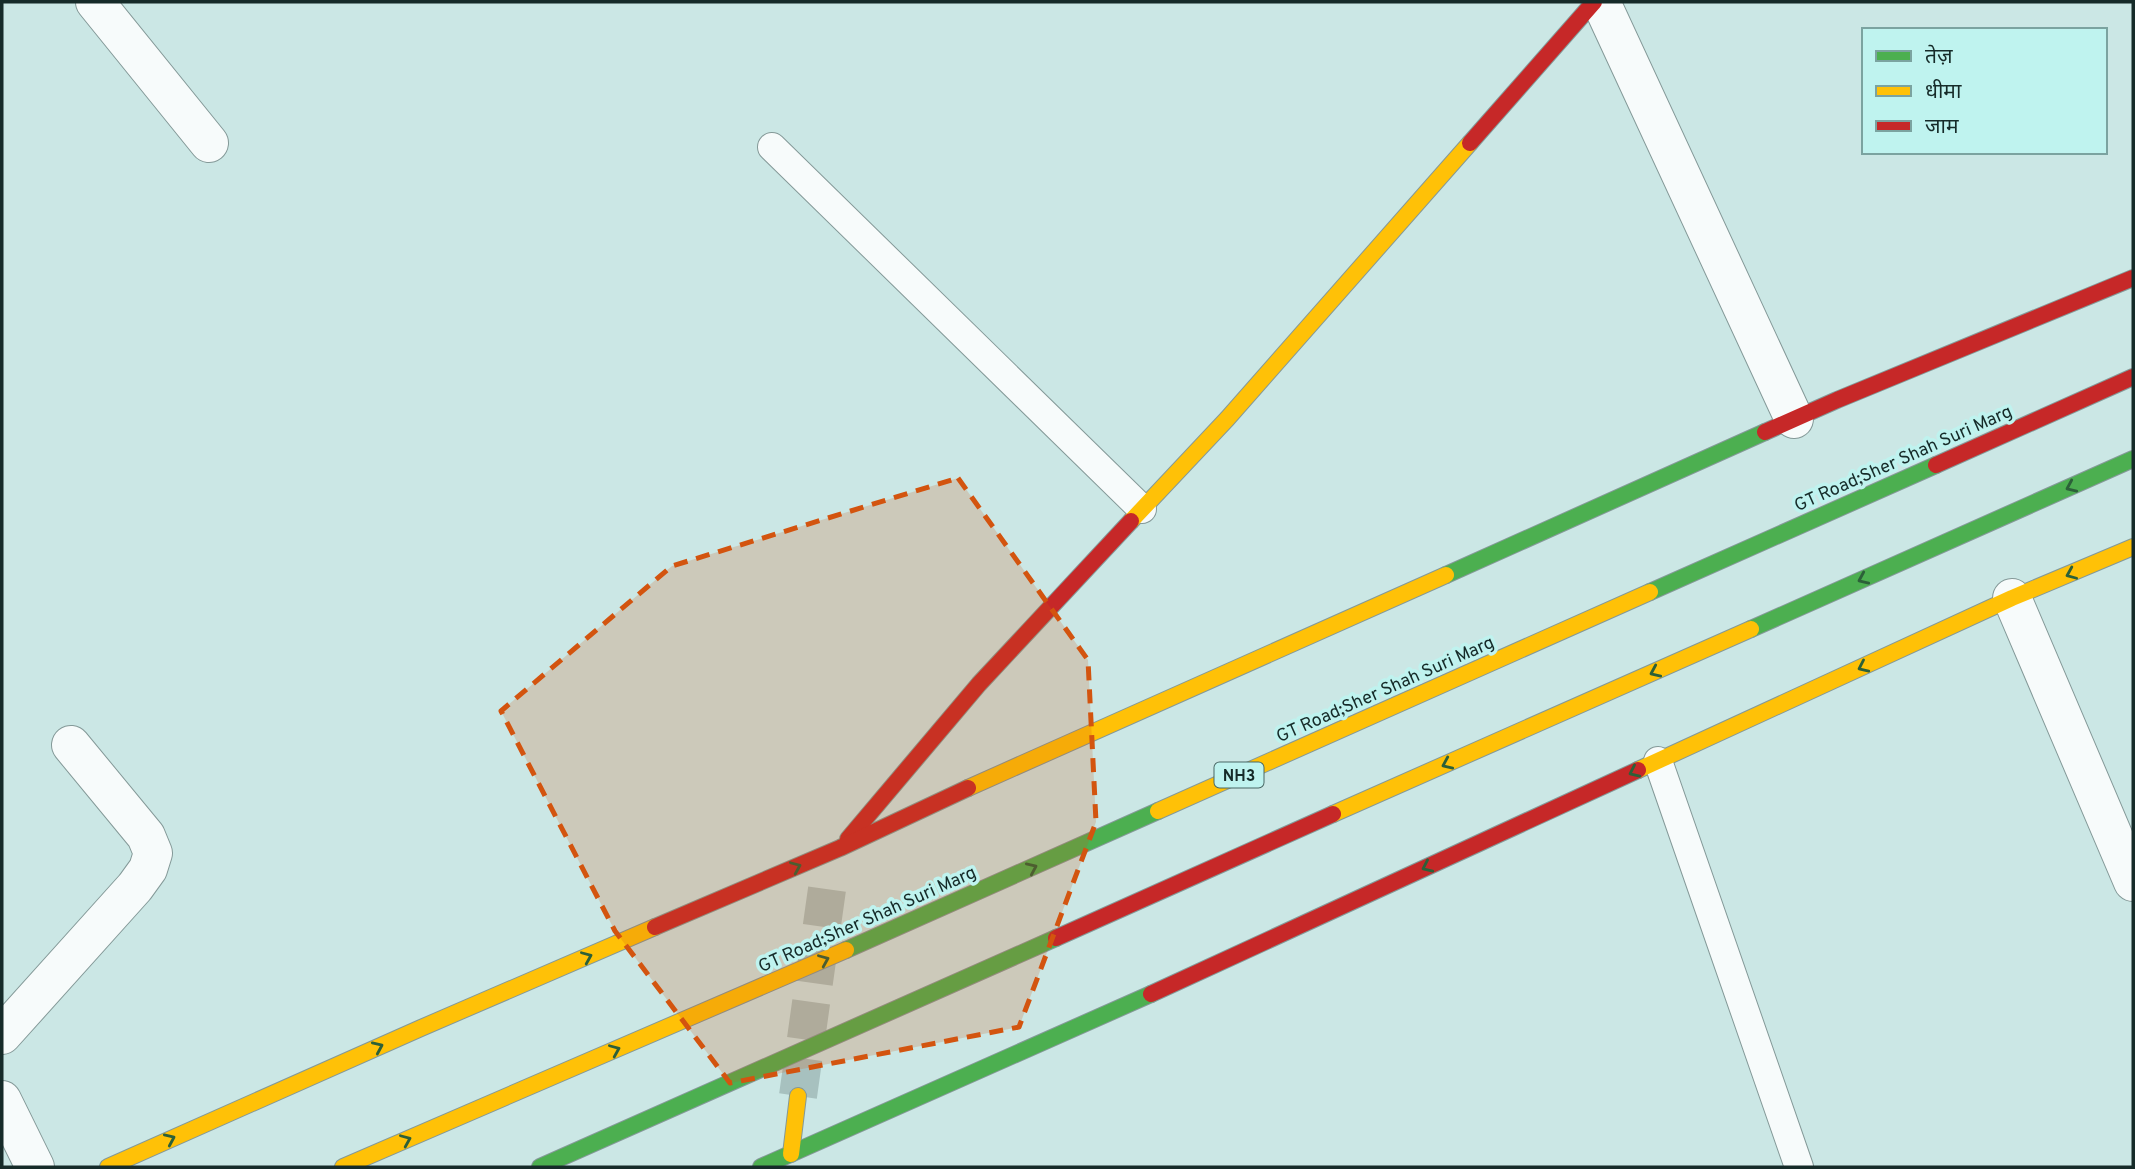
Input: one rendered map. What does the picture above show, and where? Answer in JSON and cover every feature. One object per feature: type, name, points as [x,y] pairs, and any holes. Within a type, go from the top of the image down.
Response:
[{"type":"main road","points":[[832,870],[840,848],[979,684],[1227,419],[1594,2]]},
{"type":"main road","points":[[108,1167],[421,1028],[840,848],[1837,400],[2133,278]]},
{"type":"main road","name":"GT Road;Sher Shah Suri Marg","points":[[343,1167],[869,940],[2133,377]]},
{"type":"main road","points":[[540,1167],[2133,459]]},
{"type":"main road","points":[[761,1167],[1078,1027],[2012,598],[2133,547]]},
{"type":"main road","points":[[791,1154],[798,1096]]},
{"type":"street","points":[[95,2],[209,143]]},
{"type":"street","points":[[1601,2],[1794,419]]},
{"type":"street","points":[[2012,598],[2133,882]]},
{"type":"street","points":[[2,1035],[135,887],[148,869],[153,853],[146,836],[71,745]]},
{"type":"street","points":[[2,1100],[35,1167]]},
{"type":"lane","points":[[772,146],[1142,509]]},
{"type":"lane","points":[[1658,761],[1799,1167]]},
{"type":"highlighted area","points":[[958,478],[1088,660],[1096,822],[1019,1027],[730,1083],[615,931],[501,711],[672,566]]},
{"type":"tunnel","points":[[798,1096],[828,882]]},
{"type":"traffic: fast","points":[[1446,575],[1765,432]]},
{"type":"traffic: fast","points":[[1751,629],[2133,459]]},
{"type":"traffic: fast","points":[[1650,592],[1936,465]]},
{"type":"traffic: fast","points":[[846,950],[1158,811]]},
{"type":"traffic: fast","points":[[540,1167],[1056,938]]},
{"type":"traffic: fast","points":[[761,1167],[1151,994]]},
{"type":"traffic: slow","points":[[1131,521],[1227,419],[1470,143]]},
{"type":"traffic: slow","points":[[1638,770],[2012,598],[2133,547]]},
{"type":"traffic: slow","points":[[968,788],[1446,575]]},
{"type":"traffic: slow","points":[[1158,811],[1650,592]]},
{"type":"traffic: slow","points":[[1333,814],[1751,629]]},
{"type":"traffic: slow","points":[[108,1167],[655,927]]},
{"type":"traffic: slow","points":[[343,1167],[846,950]]},
{"type":"traffic: slow","points":[[791,1154],[798,1096]]},
{"type":"traffic: jam","points":[[1470,143],[1594,2]]},
{"type":"traffic: jam","points":[[1765,432],[2133,278]]},
{"type":"traffic: jam","points":[[1936,465],[2133,377]]},
{"type":"traffic: jam","points":[[848,839],[979,684],[1131,521]]},
{"type":"traffic: jam","points":[[1151,994],[1638,770]]},
{"type":"traffic: jam","points":[[655,927],[840,848],[968,788]]},
{"type":"traffic: jam","points":[[1056,938],[1333,814]]}]
